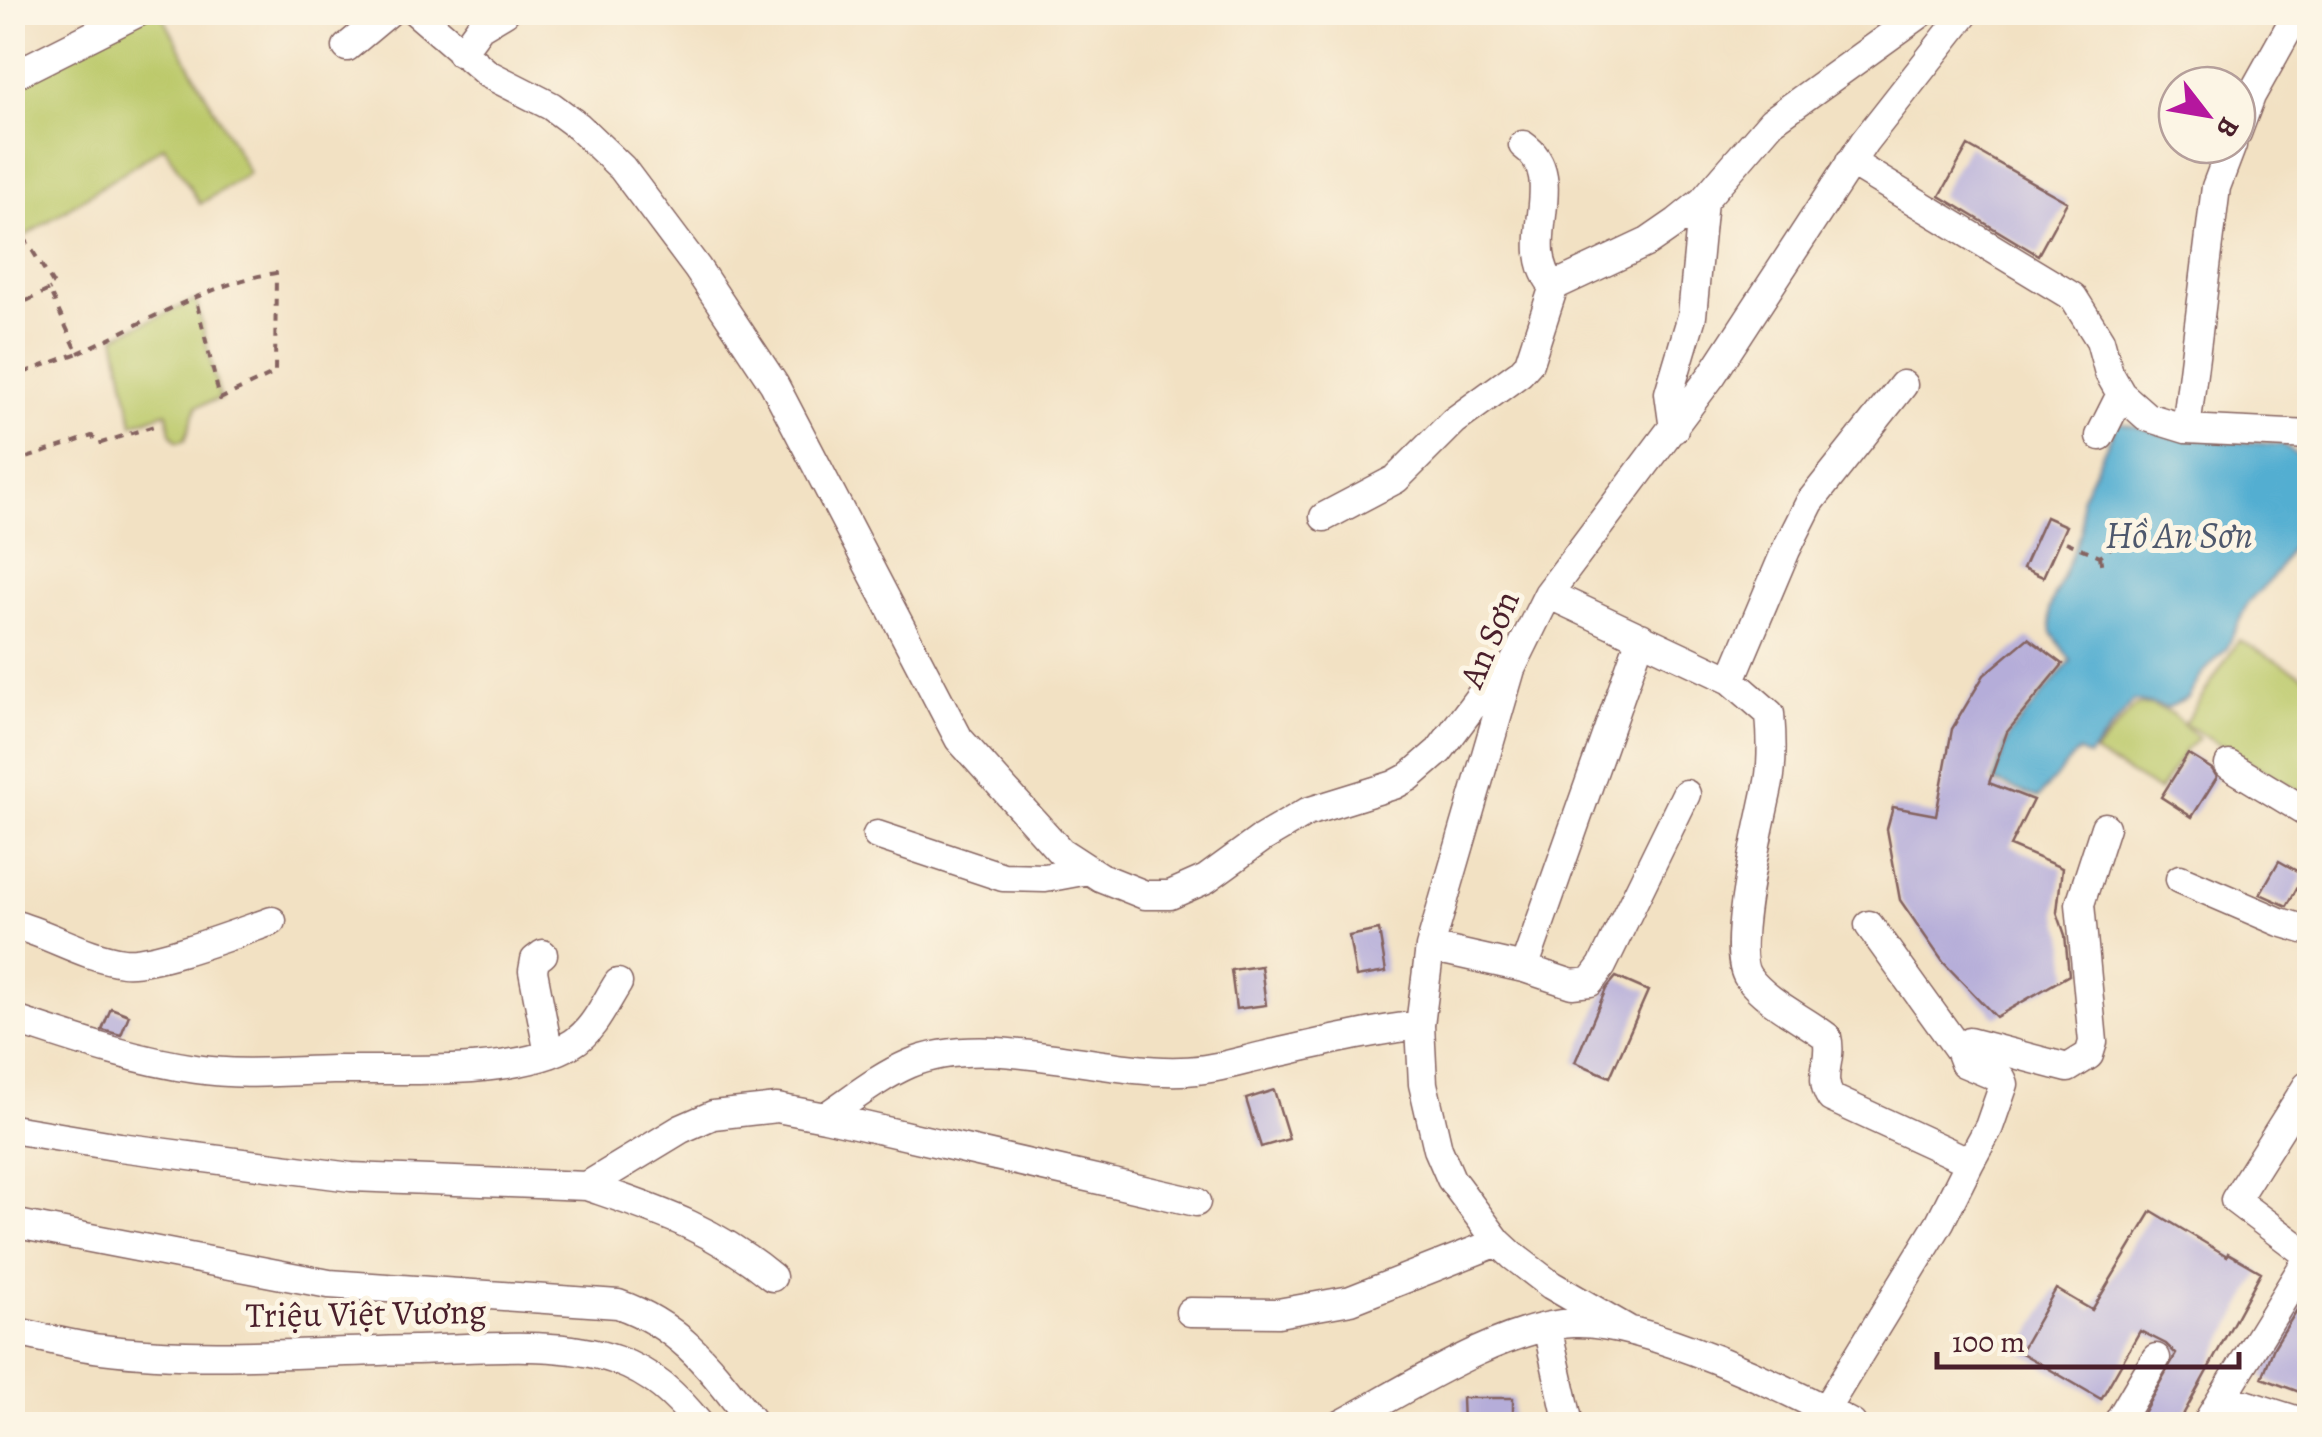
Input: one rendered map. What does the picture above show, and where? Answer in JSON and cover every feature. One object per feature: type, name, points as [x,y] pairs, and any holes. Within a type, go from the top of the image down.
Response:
[{"type":"street","points":[[12,76],[139,12]]},
{"type":"street","points":[[347,47],[388,12]]},
{"type":"street","points":[[416,12],[488,74],[551,106],[578,126],[622,168],[660,216],[774,384],[959,739],[1050,841],[1088,870],[1132,892],[1157,896],[1181,891],[1206,879],[1261,838],[1307,812],[1370,795],[1409,777],[1439,751],[1480,696],[1511,668]]},
{"type":"street","points":[[461,53],[480,27],[504,12]]},
{"type":"street","points":[[1324,517],[1396,480],[1454,420],[1530,363],[1554,286],[1648,242],[1703,202],[1772,121],[1923,12]]},
{"type":"street","name":"An Sơn","points":[[1627,1329],[1550,1285],[1498,1242],[1452,1179],[1438,1149],[1422,1084],[1420,1025],[1430,947],[1511,668],[1548,594],[1674,428],[1850,162],[1966,12]]},
{"type":"street","points":[[2257,85],[2298,12]]},
{"type":"street","points":[[1523,144],[1540,158],[1542,167],[1538,246],[1544,276],[1554,286]]},
{"type":"street","points":[[1850,162],[2073,297],[2100,340],[2120,394],[2146,417],[2186,429],[2310,434]]},
{"type":"street","points":[[2186,429],[2216,188],[2225,165]]},
{"type":"street","points":[[1674,428],[1669,393],[1692,316],[1703,202]]},
{"type":"street","points":[[1731,680],[1810,502],[1903,384]]},
{"type":"street","points":[[2100,436],[2120,394]]},
{"type":"street","points":[[1548,594],[1731,680],[1770,714],[1769,781],[1748,891],[1740,954],[1742,968],[1759,989],[1828,1037],[1824,1088],[1831,1098],[1970,1162]]},
{"type":"street","points":[[1524,968],[1641,637]]},
{"type":"street","points":[[2230,765],[2310,814]]},
{"type":"street","points":[[1430,947],[1524,968],[1572,984],[1590,982],[1602,966],[1686,794]]},
{"type":"street","points":[[1959,1050],[1969,1042],[2068,1068],[2088,1055],[2093,1042],[2080,904],[2105,826]]},
{"type":"street","points":[[877,835],[1003,877],[1045,878],[1088,870]]},
{"type":"street","points":[[2180,879],[2280,922],[2310,930]]},
{"type":"street","points":[[12,924],[40,931],[103,958],[134,962],[272,921]]},
{"type":"street","points":[[1825,1410],[1940,1222],[1989,1127],[2004,1084],[2002,1079],[1964,1063],[1959,1050],[1869,926]]},
{"type":"street","points":[[543,954],[535,960],[533,971],[549,1054]]},
{"type":"street","points":[[12,1018],[156,1062],[247,1073],[437,1068],[527,1061],[577,1041],[618,982]]},
{"type":"street","points":[[826,1117],[889,1074],[936,1055],[989,1052],[1183,1072],[1379,1030],[1420,1025]]},
{"type":"street","points":[[2206,1424],[2309,1256],[2235,1200],[2307,1086]]},
{"type":"street","points":[[586,1186],[668,1136],[713,1115],[777,1108],[1196,1202]]},
{"type":"street","points":[[12,1130],[351,1177],[586,1186],[684,1219],[721,1238],[772,1276]]},
{"type":"street","points":[[12,1222],[329,1284],[618,1304],[657,1320],[696,1350],[754,1424]]},
{"type":"street","points":[[1190,1312],[1278,1313],[1351,1300],[1498,1242]]},
{"type":"street","points":[[1342,1424],[1494,1345],[1572,1323],[1627,1329],[1715,1361],[1852,1424]]},
{"type":"street","points":[[1547,1327],[1569,1424]]},
{"type":"street","name":"Triệu Việt Vương","points":[[12,1331],[98,1349],[187,1356],[500,1347],[567,1351],[613,1359],[649,1376],[682,1403],[699,1424]]},
{"type":"street","points":[[2117,1424],[2156,1358]]},
{"type":"street","points":[[2222,1397],[2308,1424]]},
{"type":"path","points":[[12,308],[55,287],[24,237]]},
{"type":"path","points":[[12,376],[78,353],[196,300],[252,276],[276,274],[275,373],[220,399],[196,300]]},
{"type":"path","points":[[49,290],[78,353]]},
{"type":"path","points":[[12,336],[18,350],[12,362]]},
{"type":"path","points":[[12,463],[92,436],[98,444],[160,424]]},
{"type":"path","points":[[2066,542],[2100,556]]},
{"type":"path","points":[[2100,556],[2112,546]]},
{"type":"path","points":[[2100,556],[2102,569]]},
{"type":"green space","points":[[139,13],[161,13],[249,173],[200,204],[164,146],[13,244],[13,76]]},
{"type":"green space","points":[[196,300],[220,399],[197,406],[185,440],[177,442],[167,412],[133,424],[115,336]]},
{"type":"green space","points":[[2239,640],[2309,679],[2309,797],[2184,724]]},
{"type":"green space","points":[[2149,705],[2170,712],[2198,739],[2186,749],[2159,791],[2094,753],[2136,706]]},
{"type":"water","name":"Hồ An Sơn","points":[[2118,422],[2174,437],[2284,445],[2309,465],[2309,513],[2277,572],[2247,604],[2227,648],[2202,674],[2188,698],[2167,708],[2134,701],[2088,757],[2078,751],[2038,798],[1994,781],[2009,735],[2071,661],[2052,633],[2049,610],[2081,531],[2081,498]]},
{"type":"building","points":[[1968,146],[2067,202],[2038,255],[1940,196]]},
{"type":"building","points":[[2046,517],[2066,526],[2043,577],[2023,568]]},
{"type":"building","points":[[2028,638],[2063,664],[2007,732],[1989,783],[2033,800],[2010,846],[2062,868],[2057,912],[2065,935],[2069,975],[1996,1017],[1943,962],[1900,900],[1887,829],[1893,807],[1936,815],[1952,729],[1984,675]]},
{"type":"building","points":[[2188,754],[2212,769],[2217,777],[2192,817],[2161,797]]},
{"type":"building","points":[[2279,861],[2304,875],[2287,906],[2260,894]]},
{"type":"building","points":[[1379,930],[1386,972],[1356,977],[1349,936]]},
{"type":"building","points":[[1261,966],[1266,1005],[1236,1009],[1231,970]]},
{"type":"building","points":[[1616,977],[1648,991],[1610,1077],[1575,1062],[1606,989]]},
{"type":"building","points":[[111,1008],[129,1015],[121,1035],[102,1030]]},
{"type":"building","points":[[1274,1090],[1289,1139],[1261,1147],[1246,1099]]},
{"type":"building","points":[[2152,1211],[2261,1272],[2178,1424],[2137,1424],[2176,1354],[2166,1344],[2140,1331],[2101,1399],[2020,1352],[2056,1289],[2092,1310]]},
{"type":"building","points":[[2300,1305],[2310,1309],[2310,1396],[2262,1378],[2274,1347]]},
{"type":"building","points":[[1462,1398],[1513,1398],[1513,1424],[1463,1424]]}]
